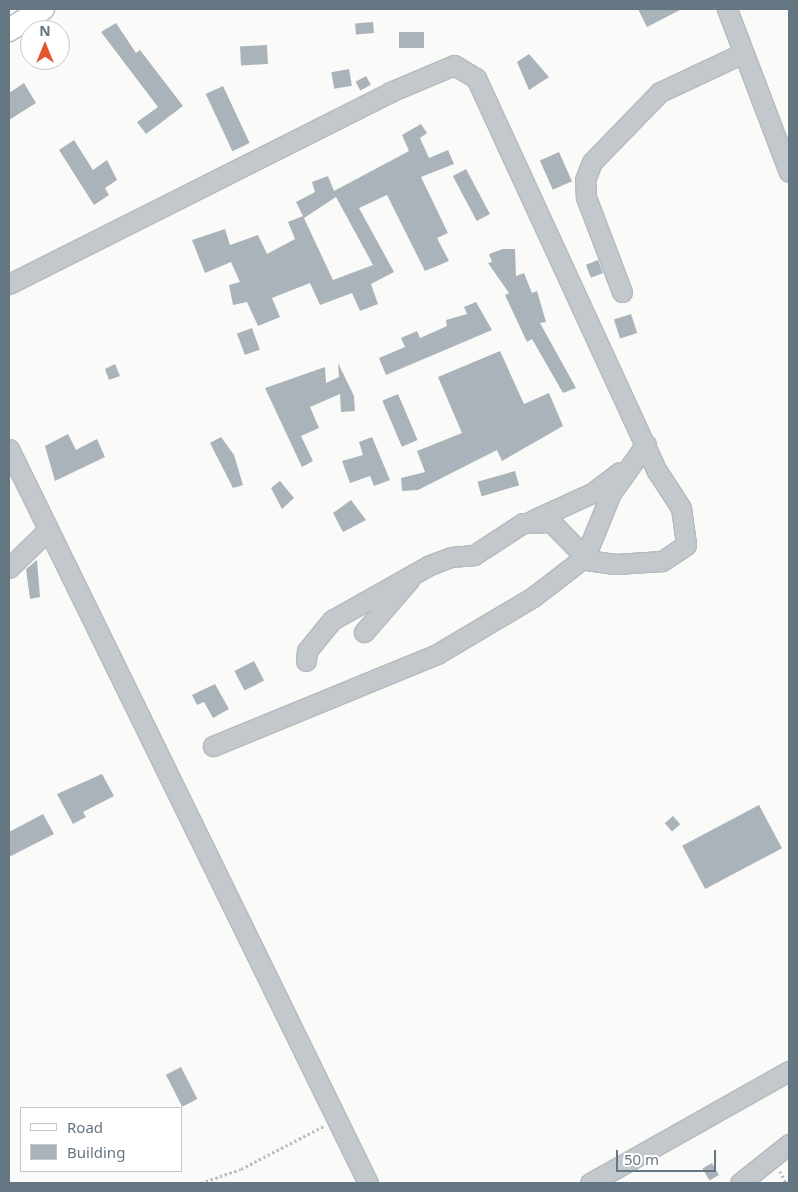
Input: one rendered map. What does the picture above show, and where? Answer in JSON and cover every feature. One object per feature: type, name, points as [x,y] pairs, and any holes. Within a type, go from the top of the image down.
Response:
[{"type":"main road","points":[[9,30],[43,9]]},
{"type":"street","points":[[727,9],[741,54],[789,172]]},
{"type":"street","points":[[622,292],[586,197],[584,180],[592,162],[660,92],[741,54]]},
{"type":"street","points":[[9,284],[390,92],[454,65],[476,78],[492,106],[520,176],[646,444],[656,471],[681,508],[686,545],[672,558],[646,564],[584,557],[551,522],[532,521]]},
{"type":"street","points":[[306,661],[307,651],[332,620],[413,574],[451,557],[474,555],[505,532],[592,493],[627,467],[646,444]]},
{"type":"street","points":[[9,449],[368,1183]]},
{"type":"street","points":[[213,746],[437,654],[533,597],[584,557],[627,467]]},
{"type":"street","points":[[9,568],[48,530]]},
{"type":"street","points":[[364,632],[413,574]]},
{"type":"street","points":[[590,1183],[789,1071]]},
{"type":"street","points":[[740,1183],[789,1144]]},
{"type":"path","points":[[201,1183],[339,1123]]},
{"type":"building","points":[[638,9],[682,9],[647,27]]},
{"type":"building","points":[[373,22],[374,33],[356,35],[355,24]]},
{"type":"building","points":[[116,23],[136,53],[140,50],[183,106],[146,134],[137,122],[158,107],[101,32]]},
{"type":"building","points":[[399,32],[424,32],[424,48],[399,48]]},
{"type":"building","points":[[267,45],[268,64],[241,65],[240,46]]},
{"type":"building","points":[[529,54],[549,77],[529,90],[517,62]]},
{"type":"building","points":[[349,69],[352,86],[334,89],[331,72]]},
{"type":"building","points":[[366,76],[371,85],[360,91],[356,82]]},
{"type":"building","points":[[24,83],[36,103],[9,120],[9,93]]},
{"type":"building","points":[[223,86],[250,143],[232,151],[206,94]]},
{"type":"building","points":[[421,124],[427,133],[420,138],[429,158],[448,150],[454,164],[421,177],[448,233],[437,238],[449,261],[425,271],[387,195],[359,208],[394,272],[371,284],[378,304],[360,311],[352,293],[320,305],[310,283],[272,298],[280,317],[258,326],[247,302],[233,305],[229,285],[240,282],[231,262],[205,273],[192,240],[225,229],[230,245],[258,235],[267,254],[295,239],[288,222],[303,216],[296,202],[315,192],[312,182],[328,176],[334,191],[409,151],[402,135]],"holes":[[[336,197],[373,265],[333,280],[303,216],[304,218]]]},
{"type":"building","points":[[74,140],[93,170],[107,160],[117,180],[105,188],[109,195],[94,205],[59,150]]},
{"type":"building","points":[[559,152],[572,181],[553,190],[540,161]]},
{"type":"building","points":[[466,169],[490,214],[477,221],[453,176]]},
{"type":"building","points":[[503,249],[515,249],[516,276],[524,273],[532,293],[537,291],[546,322],[540,323],[576,388],[563,393],[532,339],[527,342],[505,295],[509,293],[488,263],[492,262],[489,254]]},
{"type":"building","points":[[598,260],[603,273],[591,278],[586,265]]},
{"type":"building","points":[[476,302],[492,330],[386,375],[379,358],[405,347],[401,338],[417,331],[420,338],[447,326],[446,320],[467,314],[464,307]]},
{"type":"building","points":[[631,314],[637,333],[620,339],[614,320]]},
{"type":"building","points":[[252,328],[260,350],[245,355],[237,333]]},
{"type":"building","points":[[500,351],[524,404],[549,393],[563,426],[502,461],[497,450],[418,490],[402,491],[401,478],[425,472],[417,451],[462,433],[438,377]]},
{"type":"building","points":[[338,363],[354,396],[355,411],[341,412],[340,394],[310,407],[319,428],[301,436],[313,461],[302,467],[265,388],[325,367],[326,383],[339,377]]},
{"type":"building","points":[[115,364],[120,376],[109,380],[105,369]]},
{"type":"building","points":[[398,394],[418,440],[402,447],[382,401]]},
{"type":"building","points":[[68,434],[76,450],[97,439],[105,457],[55,481],[45,446]]},
{"type":"building","points":[[221,437],[234,455],[243,485],[233,488],[210,443]]},
{"type":"building","points":[[372,437],[390,480],[374,486],[370,476],[350,483],[342,461],[363,455],[359,442]]},
{"type":"building","points":[[515,471],[519,485],[482,496],[478,482]]},
{"type":"building","points":[[280,481],[294,498],[282,509],[271,488]]},
{"type":"building","points":[[351,500],[366,520],[343,532],[333,513]]},
{"type":"building","points":[[37,560],[40,597],[30,599],[26,569]]},
{"type":"building","points":[[254,661],[264,681],[244,691],[234,671]]},
{"type":"building","points":[[215,684],[229,709],[213,718],[204,702],[197,705],[192,695]]},
{"type":"building","points":[[102,774],[114,796],[83,812],[86,817],[73,824],[57,794]]},
{"type":"building","points":[[759,805],[782,848],[705,889],[682,846]]},
{"type":"building","points":[[43,814],[54,834],[9,857],[9,832]]},
{"type":"building","points":[[673,816],[680,824],[672,832],[665,823]]},
{"type":"building","points":[[181,1067],[197,1099],[182,1107],[166,1075]]},
{"type":"building","points":[[712,1163],[719,1175],[709,1181],[702,1168]]}]
